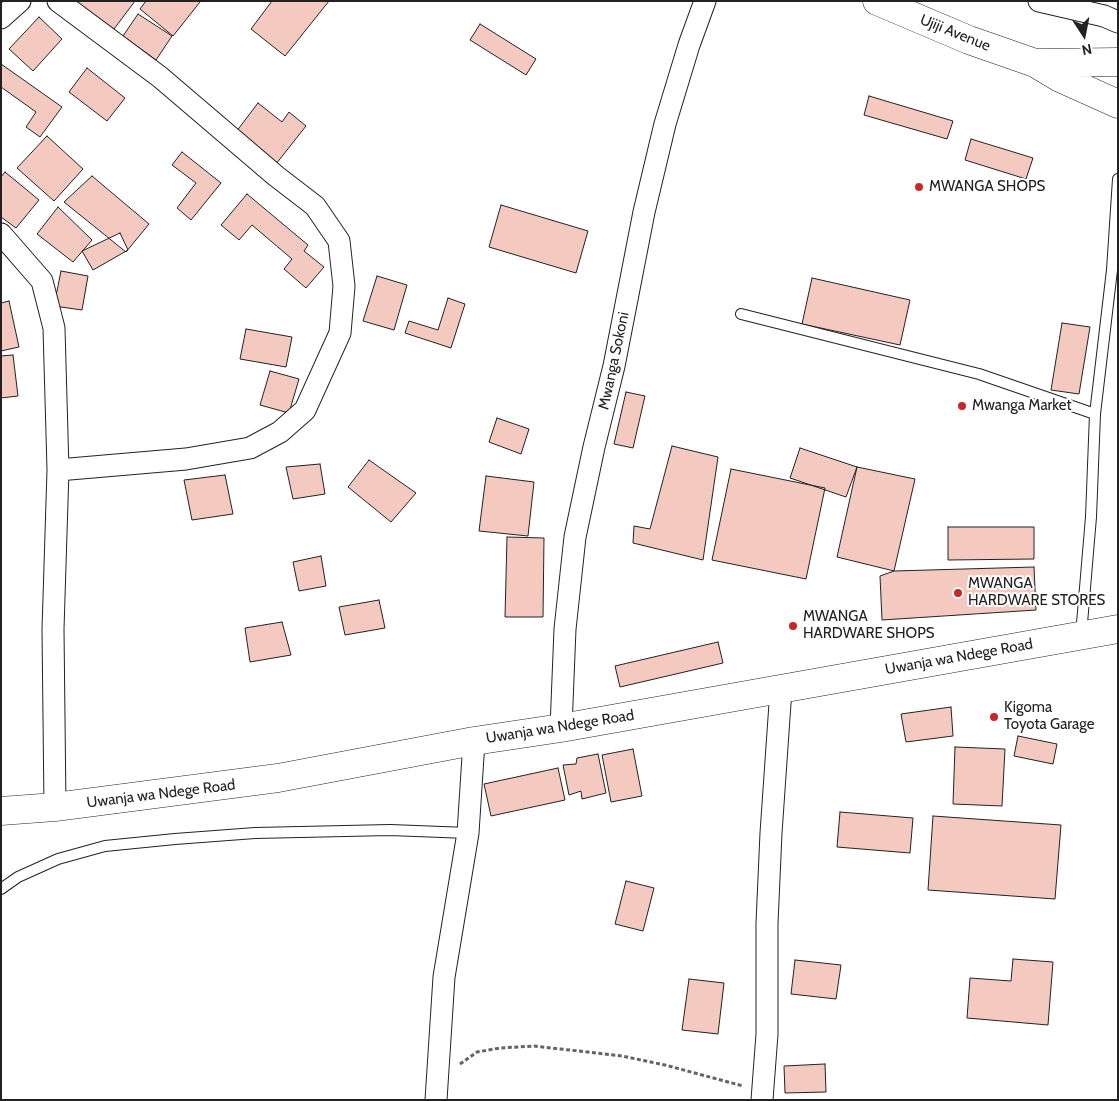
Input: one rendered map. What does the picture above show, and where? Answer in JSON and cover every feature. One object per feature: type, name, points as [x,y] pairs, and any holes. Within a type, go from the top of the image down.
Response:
[{"type":"main road","name":"Ujiji Avenue","points":[[877,1],[969,40],[1035,63],[1060,78],[1118,104]]},
{"type":"main road","name":"Ujiji Avenue","points":[[1035,63],[1118,62]]},
{"type":"main road","name":"Uwanja wa Ndege Road","points":[[1,811],[55,807],[278,778],[474,741],[561,728],[1118,629]]},
{"type":"street","points":[[1,18],[20,1]]},
{"type":"street","points":[[58,1],[160,77],[276,176],[315,206],[339,241],[344,286],[340,333],[305,410],[280,432],[250,448],[241,450],[186,459],[58,470]]},
{"type":"street","name":"Mwanga Sokoni","points":[[561,728],[565,629],[575,537],[614,366],[644,212],[665,124],[689,45],[705,1]]},
{"type":"street","points":[[1039,1],[1104,16],[1118,22]]},
{"type":"street","points":[[1,234],[42,281],[54,328],[58,470],[54,629],[55,807]]},
{"type":"street","points":[[763,1096],[767,1034],[768,903],[781,689]]},
{"type":"street","points":[[436,1100],[444,977],[468,832],[474,741]]},
{"type":"lane","points":[[1081,636],[1091,517],[1095,414],[1112,270],[1118,179]]},
{"type":"lane","points":[[740,314],[979,374],[1095,414]]},
{"type":"lane","points":[[1,889],[18,876],[58,859],[105,846],[255,833],[390,830],[468,832]]},
{"type":"path","points":[[456,1068],[461,1062],[478,1052],[500,1048],[534,1046],[622,1056],[665,1064],[763,1096]]},
{"type":"building","points":[[77,1],[135,1],[114,29],[76,3]]},
{"type":"building","points":[[146,1],[200,2],[173,36],[140,9]]},
{"type":"building","points":[[272,1],[329,1],[285,56],[251,29]]},
{"type":"building","points":[[138,14],[172,36],[156,60],[123,36]]},
{"type":"building","points":[[39,17],[62,39],[33,71],[9,49]]},
{"type":"building","points":[[480,24],[536,59],[526,75],[470,40]]},
{"type":"building","points":[[1,64],[62,107],[40,137],[26,127],[36,112],[1,87]]},
{"type":"building","points":[[87,68],[125,98],[107,121],[69,92]]},
{"type":"building","points":[[869,96],[953,121],[947,139],[864,115]]},
{"type":"building","points":[[258,103],[282,122],[289,112],[306,126],[276,164],[236,132]]},
{"type":"building","points":[[47,136],[83,169],[54,201],[17,168]]},
{"type":"building","points":[[971,139],[1033,158],[1026,179],[965,160]]},
{"type":"building","points":[[182,152],[221,183],[191,220],[177,208],[196,183],[172,165]]},
{"type":"building","points":[[5,172],[39,200],[16,228],[1,217],[1,177]]},
{"type":"building","points":[[92,176],[149,224],[126,252],[64,202]]},
{"type":"building","points":[[247,194],[308,245],[304,251],[324,267],[306,288],[284,269],[292,259],[252,225],[239,240],[221,225]]},
{"type":"building","points":[[501,205],[588,231],[576,273],[489,247]]},
{"type":"building","points":[[58,207],[92,240],[73,262],[37,234]]},
{"type":"building","points":[[120,233],[128,250],[93,270],[82,251]]},
{"type":"building","points":[[61,271],[88,276],[82,310],[54,306]]},
{"type":"building","points":[[377,276],[407,285],[394,330],[363,321]]},
{"type":"building","points":[[812,278],[910,300],[900,345],[802,324]]},
{"type":"building","points":[[448,298],[465,304],[451,348],[405,333],[409,321],[438,330]]},
{"type":"building","points":[[9,301],[19,347],[1,351],[1,303]]},
{"type":"building","points":[[1062,323],[1090,327],[1079,394],[1051,390]]},
{"type":"building","points":[[246,329],[292,337],[286,367],[240,359]]},
{"type":"building","points":[[13,355],[18,396],[1,398],[1,356]]},
{"type":"building","points":[[270,371],[299,379],[289,413],[260,405]]},
{"type":"building","points":[[626,392],[645,396],[633,448],[614,444]]},
{"type":"building","points":[[497,418],[529,429],[521,454],[489,442]]},
{"type":"building","points":[[672,446],[718,457],[703,560],[633,543],[634,526],[650,529]]},
{"type":"building","points":[[800,448],[857,467],[846,497],[790,478]]},
{"type":"building","points":[[369,460],[416,493],[391,522],[348,487]]},
{"type":"building","points":[[320,464],[325,494],[293,499],[286,467]]},
{"type":"building","points":[[857,467],[915,479],[894,571],[837,557]]},
{"type":"building","points":[[731,469],[825,488],[806,579],[712,560]]},
{"type":"building","points":[[225,475],[233,514],[192,520],[184,480]]},
{"type":"building","points":[[486,476],[534,482],[528,536],[479,531]]},
{"type":"building","points":[[948,527],[1034,527],[1034,559],[948,560]]},
{"type":"building","points":[[507,537],[544,538],[543,617],[505,617]]},
{"type":"building","points":[[321,556],[326,586],[299,591],[293,562]]},
{"type":"building","name":"MWANGA HARDWARE STORES","points":[[1034,567],[1036,610],[882,620],[880,576],[894,571]]},
{"type":"building","points":[[379,600],[385,628],[345,635],[339,607]]},
{"type":"building","points":[[282,622],[291,655],[250,662],[245,628]]},
{"type":"building","points":[[718,642],[723,663],[620,687],[615,666]]},
{"type":"building","points":[[951,707],[953,736],[906,742],[901,714]]},
{"type":"building","points":[[1018,736],[1057,744],[1053,764],[1014,756]]},
{"type":"building","points":[[955,747],[1005,749],[1002,806],[953,804]]},
{"type":"building","points":[[633,749],[642,796],[611,802],[602,755]]},
{"type":"building","points":[[598,754],[606,793],[582,799],[581,791],[569,795],[563,765],[576,764],[577,758]]},
{"type":"building","points":[[558,768],[565,800],[491,816],[484,784]]},
{"type":"building","points":[[840,812],[913,818],[910,853],[837,847]]},
{"type":"building","points":[[933,816],[1061,825],[1055,899],[928,890]]},
{"type":"building","points":[[626,881],[654,888],[643,931],[615,924]]},
{"type":"building","points":[[1013,959],[1053,962],[1048,1025],[967,1018],[970,978],[1011,981]]},
{"type":"building","points":[[795,960],[841,965],[836,999],[791,994]]},
{"type":"building","points":[[689,979],[724,983],[718,1034],[682,1030]]},
{"type":"building","points":[[825,1064],[826,1092],[785,1093],[784,1066]]},
{"type":"place","name":"MWANGA SHOPS","points":[[919,187]]},
{"type":"place","name":"Mwanga Market","points":[[962,406]]},
{"type":"place","name":"MWANGA HARDWARE STORES","points":[[958,593]]},
{"type":"place","name":"MWANGA HARDWARE SHOPS","points":[[793,626]]},
{"type":"place","name":"Kigoma Toyota Garage","points":[[994,717]]}]
